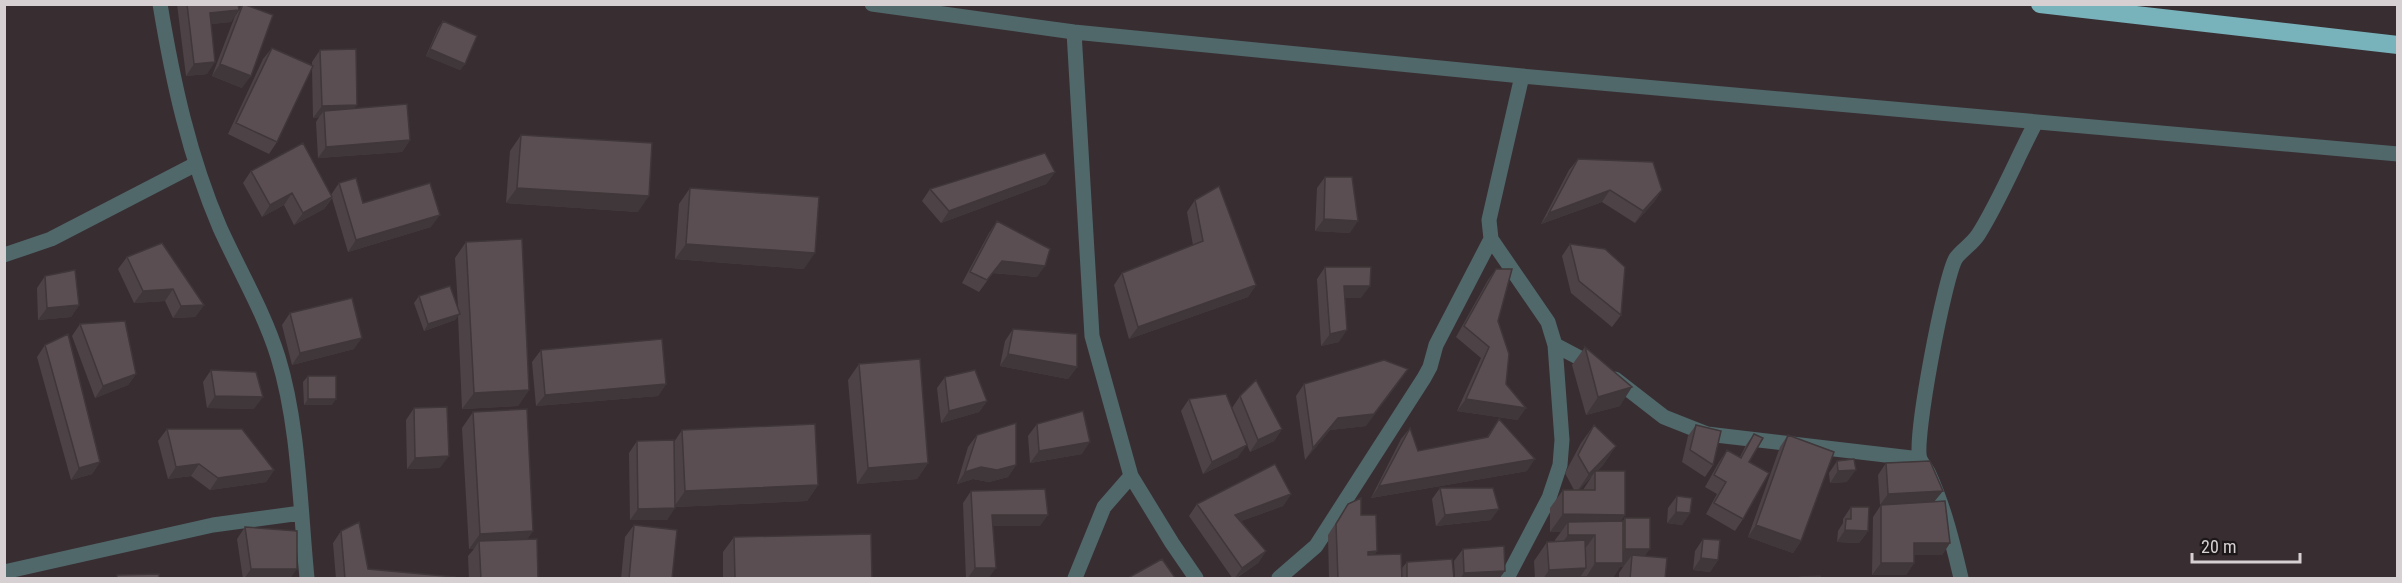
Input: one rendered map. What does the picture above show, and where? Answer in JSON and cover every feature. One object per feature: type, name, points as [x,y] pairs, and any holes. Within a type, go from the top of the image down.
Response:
[{"type":"highway","points":[[2040,4],[2397,45]]},
{"type":"street","points":[[160,4],[174,86],[196,164],[220,228],[261,312],[278,358],[291,411],[307,579]]},
{"type":"street","points":[[872,4],[1074,32],[1522,76],[2397,154]]},
{"type":"street","points":[[1074,32],[1092,336],[1131,476],[1196,579]]},
{"type":"street","points":[[1507,579],[1549,498],[1560,465],[1562,440],[1555,345],[1548,322],[1491,239],[1489,220],[1493,194],[1522,76]]},
{"type":"street","points":[[1960,579],[1954,545],[1943,512],[1929,472],[1920,459],[1918,447],[1923,410],[1947,282],[1955,259],[1977,236],[2036,122]]},
{"type":"street","points":[[4,255],[51,239],[196,164]]},
{"type":"street","points":[[1279,579],[1316,546],[1431,367],[1436,345],[1491,239]]},
{"type":"street","points":[[1555,345],[1608,373],[1664,417],[1707,434],[1920,459]]},
{"type":"street","points":[[1075,579],[1104,507],[1131,476]]},
{"type":"street","points":[[4,572],[213,525],[301,513]]},
{"type":"building","points":[[187,4],[238,4],[239,10],[210,13],[215,62],[194,64]]},
{"type":"building","points":[[243,4],[273,15],[251,76],[220,64]]},
{"type":"building","points":[[443,21],[477,36],[465,64],[430,49]]},
{"type":"building","points":[[272,48],[313,66],[277,142],[236,123]]},
{"type":"building","points":[[356,49],[357,105],[322,106],[320,50]]},
{"type":"building","points":[[407,104],[410,140],[326,147],[324,111]]},
{"type":"building","points":[[521,135],[652,143],[649,196],[517,188]]},
{"type":"building","points":[[303,143],[332,197],[303,213],[292,193],[270,205],[251,171]]},
{"type":"building","points":[[1045,153],[1055,172],[949,211],[930,189]]},
{"type":"building","points":[[1578,159],[1653,162],[1662,190],[1643,211],[1610,190],[1549,213]]},
{"type":"building","points":[[1325,177],[1352,177],[1358,221],[1324,219]]},
{"type":"building","points":[[356,178],[363,203],[430,183],[440,215],[356,240],[339,183]]},
{"type":"building","points":[[1219,186],[1256,285],[1138,327],[1122,273],[1203,241],[1195,200]]},
{"type":"building","points":[[690,188],[819,197],[815,253],[686,244]]},
{"type":"building","points":[[997,221],[1050,249],[1045,266],[1002,261],[987,280],[970,272]]},
{"type":"building","points":[[522,239],[529,390],[474,393],[466,242]]},
{"type":"building","points":[[162,243],[204,305],[181,306],[173,289],[143,291],[127,257]]},
{"type":"building","points":[[1570,244],[1605,249],[1625,267],[1621,315],[1579,281]]},
{"type":"building","points":[[1325,267],[1371,267],[1370,286],[1344,286],[1347,330],[1330,334]]},
{"type":"building","points":[[1496,269],[1512,269],[1498,321],[1509,354],[1506,384],[1526,408],[1466,399],[1489,347],[1464,326]]},
{"type":"building","points":[[75,270],[79,305],[47,308],[45,276]]},
{"type":"building","points":[[450,286],[460,314],[428,324],[419,296]]},
{"type":"building","points":[[352,298],[362,338],[300,353],[290,313]]},
{"type":"building","points":[[125,321],[136,374],[103,386],[80,324]]},
{"type":"building","points":[[1013,329],[1077,334],[1077,367],[1008,354]]},
{"type":"building","points":[[68,334],[100,462],[79,468],[45,345]]},
{"type":"building","points":[[662,339],[666,384],[545,395],[541,350]]},
{"type":"building","points":[[1585,347],[1632,387],[1598,397]]},
{"type":"building","points":[[920,359],[928,463],[868,468],[859,364]]},
{"type":"building","points":[[1384,360],[1408,369],[1374,414],[1338,418],[1313,448],[1304,384]]},
{"type":"building","points":[[211,370],[256,372],[263,397],[215,396]]},
{"type":"building","points":[[975,370],[987,401],[949,411],[945,377]]},
{"type":"building","points":[[308,376],[336,376],[336,399],[308,399]]},
{"type":"building","points":[[1256,380],[1282,429],[1258,440],[1240,396]]},
{"type":"building","points":[[1226,394],[1247,445],[1212,462],[1189,399]]},
{"type":"building","points":[[447,407],[449,456],[415,458],[414,408]]},
{"type":"building","points":[[527,409],[533,531],[480,534],[473,412]]},
{"type":"building","points":[[1083,411],[1090,442],[1039,451],[1037,424]]},
{"type":"building","points":[[1499,419],[1535,459],[1379,486],[1410,428],[1418,451],[1488,437]]},
{"type":"building","points":[[1016,423],[1016,465],[997,470],[981,467],[965,472],[977,435]]},
{"type":"building","points":[[815,424],[818,485],[685,491],[682,430]]},
{"type":"building","points":[[1594,425],[1616,446],[1589,474],[1578,455]]},
{"type":"building","points":[[1696,425],[1721,431],[1713,465],[1690,450]]},
{"type":"building","points":[[167,429],[242,429],[274,470],[218,478],[199,464],[176,467]]},
{"type":"building","points":[[1754,434],[1763,438],[1749,462],[1769,473],[1743,519],[1714,503],[1726,482],[1714,475],[1727,450],[1741,458]]},
{"type":"building","points":[[1788,435],[1834,452],[1801,541],[1756,525]]},
{"type":"building","points":[[674,440],[675,508],[638,509],[637,441]]},
{"type":"building","points":[[1854,459],[1856,470],[1838,471],[1837,461]]},
{"type":"building","points":[[1930,461],[1943,491],[1888,494],[1886,463]]},
{"type":"building","points":[[1275,464],[1291,494],[1235,515],[1266,551],[1242,568],[1197,504]]},
{"type":"building","points":[[1595,471],[1625,471],[1625,515],[1563,514],[1563,490],[1595,490]]},
{"type":"building","points":[[1440,488],[1493,488],[1499,509],[1445,515]]},
{"type":"building","points":[[1045,489],[1048,515],[992,515],[996,568],[975,568],[971,491]]},
{"type":"building","points":[[1677,496],[1692,498],[1690,513],[1676,512]]},
{"type":"building","points":[[1361,498],[1361,515],[1376,515],[1377,551],[1368,552],[1368,555],[1401,554],[1402,579],[1338,579],[1336,524],[1348,504]]},
{"type":"building","points":[[1945,501],[1950,543],[1914,543],[1914,563],[1881,563],[1881,505]]},
{"type":"building","points":[[1851,507],[1869,507],[1868,531],[1845,530],[1846,519],[1851,519]]},
{"type":"building","points":[[1625,518],[1650,518],[1650,549],[1625,549]]},
{"type":"building","points":[[1623,521],[1623,563],[1595,563],[1595,535],[1568,535],[1568,522]]},
{"type":"building","points":[[359,522],[368,569],[455,577],[455,579],[345,579],[341,531]]},
{"type":"building","points":[[634,525],[677,530],[672,579],[629,579]]},
{"type":"building","points":[[245,527],[297,531],[297,569],[251,569]]},
{"type":"building","points":[[871,534],[872,579],[735,579],[734,537]]},
{"type":"building","points":[[537,539],[538,579],[481,579],[479,541]]},
{"type":"building","points":[[1703,539],[1720,540],[1718,560],[1701,558]]},
{"type":"building","points":[[1585,540],[1586,568],[1549,570],[1547,542]]},
{"type":"building","points":[[1504,546],[1505,571],[1464,573],[1463,549]]},
{"type":"building","points":[[1632,555],[1667,558],[1665,579],[1630,579]]},
{"type":"building","points":[[1162,559],[1176,579],[1126,579]]},
{"type":"building","points":[[1452,559],[1454,578],[1407,579],[1407,562]]},
{"type":"building","points":[[159,574],[159,579],[117,579],[117,575]]},
{"type":"building","points":[[1820,576],[1821,579],[1800,579],[1800,577]]},
{"type":"building","points":[[1549,577],[1586,577],[1586,579],[1549,579]]}]
